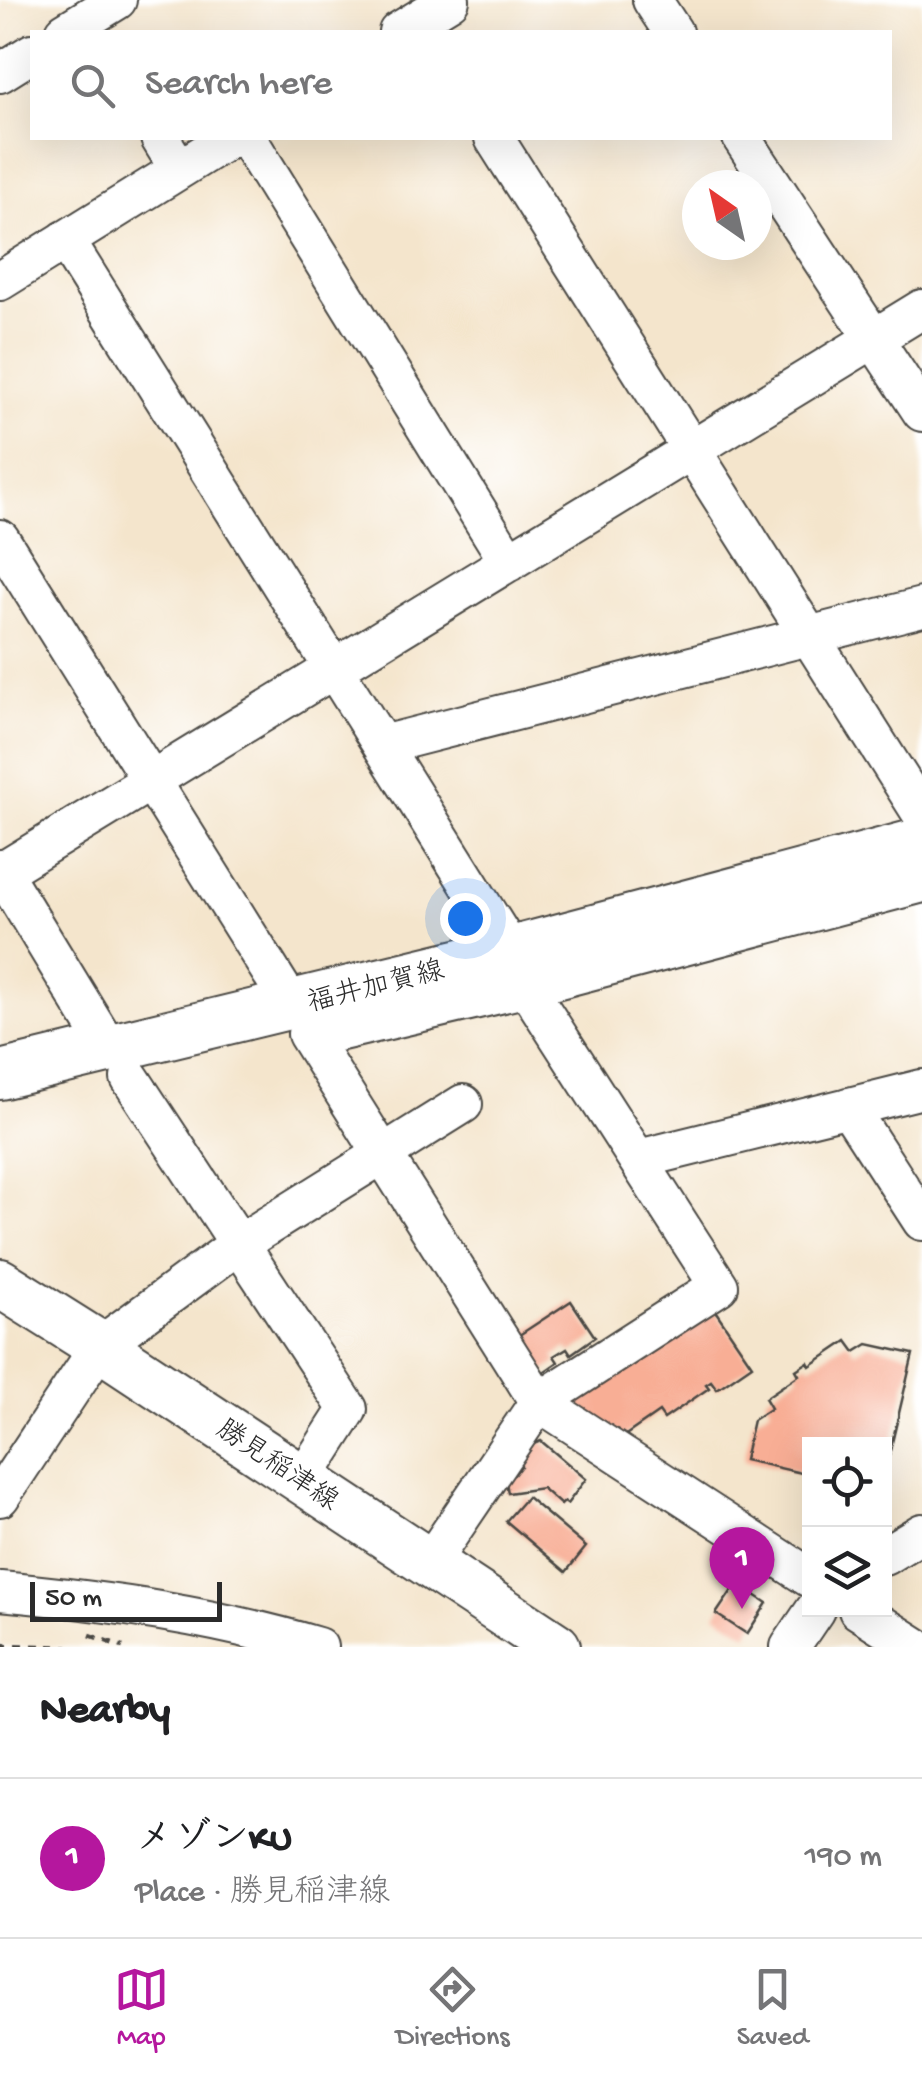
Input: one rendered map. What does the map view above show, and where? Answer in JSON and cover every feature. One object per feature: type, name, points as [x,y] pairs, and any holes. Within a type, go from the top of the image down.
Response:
[{"type":"main road","name":"福井加賀線","points":[[518,967],[922,842]]},
{"type":"main road","name":"福井加賀線","points":[[0,1104],[120,1064],[299,1019],[922,878]]},
{"type":"main road","name":"福井加賀線","points":[[0,1075],[120,1064]]},
{"type":"main road","name":"勝見稲津線","points":[[0,1284],[303,1478],[556,1647]]},
{"type":"street","points":[[652,0],[672,30]]},
{"type":"street","points":[[0,73],[30,53]]},
{"type":"street","points":[[0,281],[66,240],[170,153],[222,140]]},
{"type":"street","points":[[248,140],[509,562]]},
{"type":"street","points":[[495,140],[922,814]]},
{"type":"street","points":[[743,140],[922,412]]},
{"type":"street","points":[[66,240],[719,1286],[539,1402],[428,1564]]},
{"type":"street","points":[[303,1478],[348,1409],[120,1064],[1,871],[922,308]]},
{"type":"street","points":[[0,539],[539,1402],[802,1573]]},
{"type":"street","points":[[382,745],[922,607]]},
{"type":"street","points":[[639,1159],[922,1089]]},
{"type":"street","points":[[3,1486],[100,1346],[239,1244],[463,1104]]},
{"type":"street","points":[[848,1107],[922,1221]]},
{"type":"street","points":[[892,1551],[922,1533]]},
{"type":"street","points":[[0,1591],[106,1600],[268,1632],[318,1647]]},
{"type":"street","points":[[790,1647],[809,1617]]},
{"type":"street","points":[[869,1617],[916,1647]]},
{"type":"path","points":[[0,1644],[68,1647]]},
{"type":"building","points":[[571,1301],[595,1337],[571,1354],[567,1348],[554,1356],[558,1362],[532,1380],[507,1343]]},
{"type":"building","points":[[712,1306],[752,1365],[717,1389],[711,1381],[706,1384],[709,1388],[664,1419],[659,1412],[617,1441],[565,1406]]},
{"type":"building","points":[[847,1341],[855,1352],[868,1344],[913,1354],[892,1443],[892,1437],[802,1437],[802,1473],[744,1460],[753,1420],[771,1408],[765,1398],[799,1375],[796,1370],[808,1362],[810,1366]]},
{"type":"building","points":[[541,1441],[586,1479],[567,1504],[561,1505],[542,1488],[508,1493],[505,1477],[514,1475],[521,1466],[518,1462],[526,1447]]},
{"type":"building","points":[[527,1497],[586,1547],[566,1572],[506,1521]]},
{"type":"building","points":[[737,1583],[767,1603],[747,1634],[716,1614]]},
{"type":"place","name":"メゾンKU","points":[[742,1609]]}]
